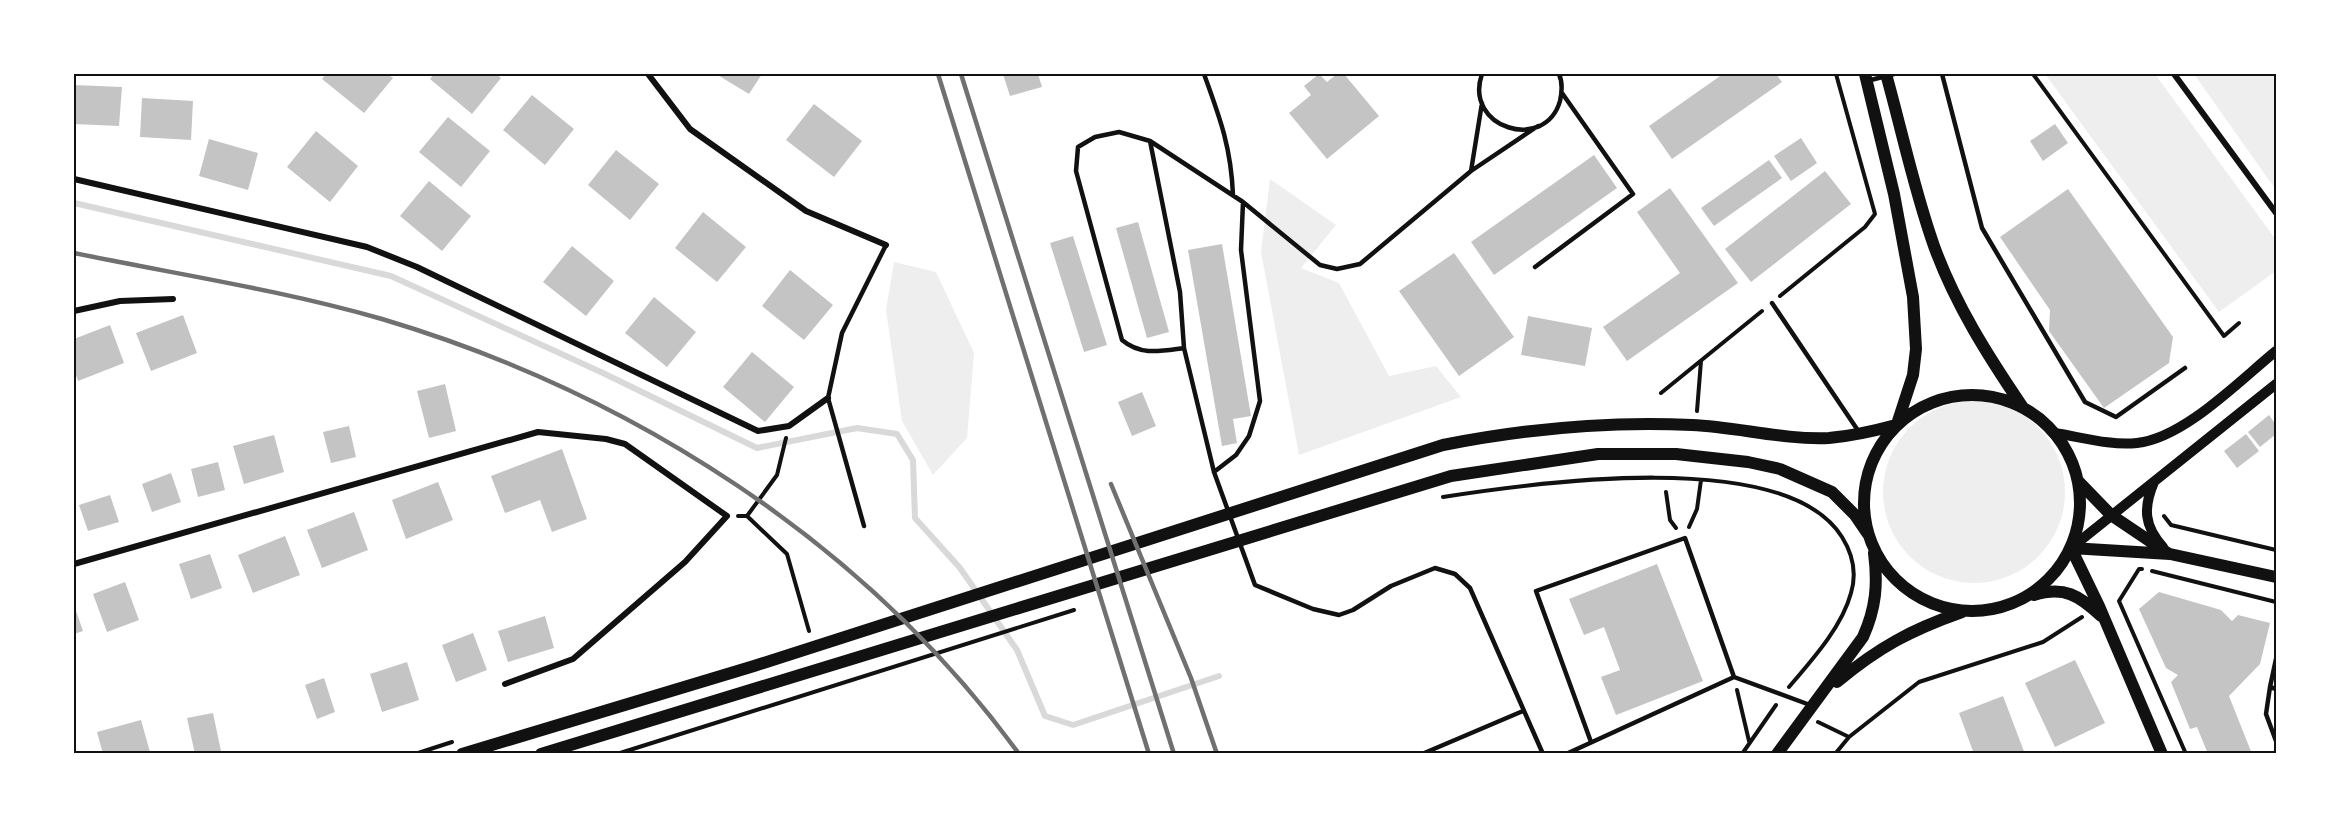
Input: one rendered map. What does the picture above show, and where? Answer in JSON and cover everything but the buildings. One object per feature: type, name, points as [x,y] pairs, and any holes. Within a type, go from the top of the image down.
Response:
[{"type":"main road","points":[[1889,74],[1916,191],[1935,248],[1959,304],[1984,348],[2023,407],[2055,433],[2071,460],[2078,480],[2080,518],[2071,548],[2054,574],[2027,597]]},
{"type":"main road","points":[[1866,77],[1894,194],[1913,297],[1916,349],[1913,375],[1896,425]]},
{"type":"main road","points":[[1963,611],[1940,607],[1911,593],[1887,571],[1868,534],[1863,508],[1864,486],[1872,461],[1883,440],[1896,425],[1930,402],[1964,395],[1994,397],[2023,407]]},
{"type":"main road","points":[[462,753],[754,666],[1443,445],[1525,432],[1606,425],[1693,425],[1827,438],[1861,435],[1896,425]]},
{"type":"main road","points":[[541,753],[1451,476],[1598,454],[1676,454],[1748,462],[1780,469],[1832,492],[1855,515],[1868,534]]},
{"type":"main road","points":[[2078,480],[2111,515],[2170,555]]},
{"type":"main road","points":[[2071,548],[2170,555],[2277,577]]},
{"type":"main road","points":[[2071,548],[2162,753]]},
{"type":"main road","points":[[1777,753],[1823,694],[1863,637],[1873,616],[1877,597],[1874,549]]},
{"type":"main road","points":[[1823,694],[1871,653],[1917,628],[1963,611],[2006,606],[2047,591],[2064,591],[2096,607]]},
{"type":"street","points":[[648,74],[690,129],[806,211],[886,245]]},
{"type":"street","points":[[2174,74],[2277,213]]},
{"type":"street","points":[[74,180],[367,247],[417,267],[758,431],[789,426],[828,398]]},
{"type":"street","points":[[74,311],[109,303],[173,299]]},
{"type":"street","points":[[2055,433],[2135,444],[2157,440],[2179,429],[2277,351]]},
{"type":"street","points":[[2071,548],[2277,384]]},
{"type":"street","points":[[74,564],[538,432],[606,439],[625,444],[727,516],[686,562],[573,659],[505,684]]},
{"type":"street","points":[[2156,479],[2146,503],[2147,522],[2154,537],[2170,555]]},
{"type":"lane","points":[[1204,74],[1226,135],[1232,160],[1233,195]]},
{"type":"lane","points":[[1482,74],[1479,90],[1482,103],[1493,119],[1510,129],[1524,130],[1538,126]]},
{"type":"lane","points":[[1184,348],[1156,351],[1133,350],[1122,340],[1077,171],[1078,147],[1095,137],[1119,132],[1150,141],[1243,202],[1320,265],[1337,269],[1360,264],[1471,171],[1550,118],[1558,107],[1562,93],[1559,74]]},
{"type":"lane","points":[[1866,77],[1889,74]]},
{"type":"lane","points":[[1942,74],[1982,228],[2085,402],[2116,417],[2185,368]]},
{"type":"lane","points":[[1535,267],[1633,194],[1562,93]]},
{"type":"lane","points":[[1471,171],[1482,103]]},
{"type":"lane","points":[[1150,141],[1180,292],[1184,348],[1214,472],[1255,585],[1313,609],[1339,615],[1353,610],[1391,586],[1435,568],[1455,574],[1470,588],[1543,753]]},
{"type":"lane","points":[[1214,472],[1236,454],[1249,436],[1260,401],[1240,250],[1243,202]]},
{"type":"lane","points":[[864,526],[828,398],[842,333],[886,245]]},
{"type":"lane","points":[[1772,303],[1861,435]]},
{"type":"lane","points":[[1591,742],[1536,591],[1684,538],[1734,676]]},
{"type":"lane","points":[[2277,659],[2266,714],[2277,741]]},
{"type":"lane","points":[[1566,753],[1734,676],[1813,706]]},
{"type":"lane","points":[[2270,687],[2277,689]]},
{"type":"lane","points":[[1422,753],[1523,711]]},
{"type":"path","points":[[1661,393],[1865,227],[1875,214],[1836,74]]},
{"type":"path","points":[[2033,74],[2224,336],[2239,323]]},
{"type":"path","points":[[1697,416],[1701,361]]},
{"type":"path","points":[[747,516],[777,476],[789,426]]},
{"type":"path","points":[[1441,498],[1594,477],[1701,480],[1765,489],[1796,500],[1827,519],[1848,546],[1854,579],[1851,595],[1818,651],[1742,753]]},
{"type":"path","points":[[1666,492],[1670,520],[1684,538],[1697,509],[1701,480]]},
{"type":"path","points":[[2162,515],[2171,525],[2277,549]]},
{"type":"path","points":[[727,516],[747,516],[787,554],[809,631]]},
{"type":"path","points":[[1835,753],[1849,736],[1919,682],[2043,642],[2096,607],[2119,601],[2139,568],[2277,602]]},
{"type":"path","points":[[2119,601],[2186,753]]},
{"type":"path","points":[[617,753],[1080,609]]},
{"type":"path","points":[[1734,676],[1749,742]]},
{"type":"shaded area","points":[[2045,74],[2155,74],[2276,240],[2276,271],[2219,312]]},
{"type":"shaded area","points":[[2194,74],[2276,74],[2276,190]]},
{"type":"shaded area","points":[[1270,179],[1336,225],[1301,268],[1339,283],[1389,376],[1436,366],[1461,397],[1299,455],[1261,252]]},
{"type":"shaded area","points":[[894,262],[936,272],[974,353],[967,438],[933,475],[902,421],[886,310]]},
{"type":"shaded area","points":[[1974,401],[1992,402],[2009,408],[2025,416],[2039,427],[2050,441],[2058,457],[2064,474],[2064,510],[2058,527],[2050,543],[2039,557],[2025,568],[2009,576],[1992,582],[1974,583],[1956,582],[1939,576],[1923,568],[1909,557],[1898,543],[1890,527],[1884,510],[1883,492],[1884,474],[1890,457],[1898,441],[1909,427],[1923,416],[1939,408],[1956,402]]},
{"type":"waterway","points":[[74,203],[391,276],[603,373],[757,448],[857,428],[897,434],[913,460],[915,518],[960,568],[1017,650],[1045,716],[1073,725],[1219,676]]},
{"type":"railway","points":[[938,74],[1149,754]]},
{"type":"railway","points":[[961,74],[1174,754]]},
{"type":"railway","points":[[74,253],[267,291],[382,319],[475,350],[565,388],[652,433],[736,485],[815,543],[890,607],[958,677],[1019,754]]},
{"type":"railway","points":[[1111,484],[1191,678],[1217,754]]}]
